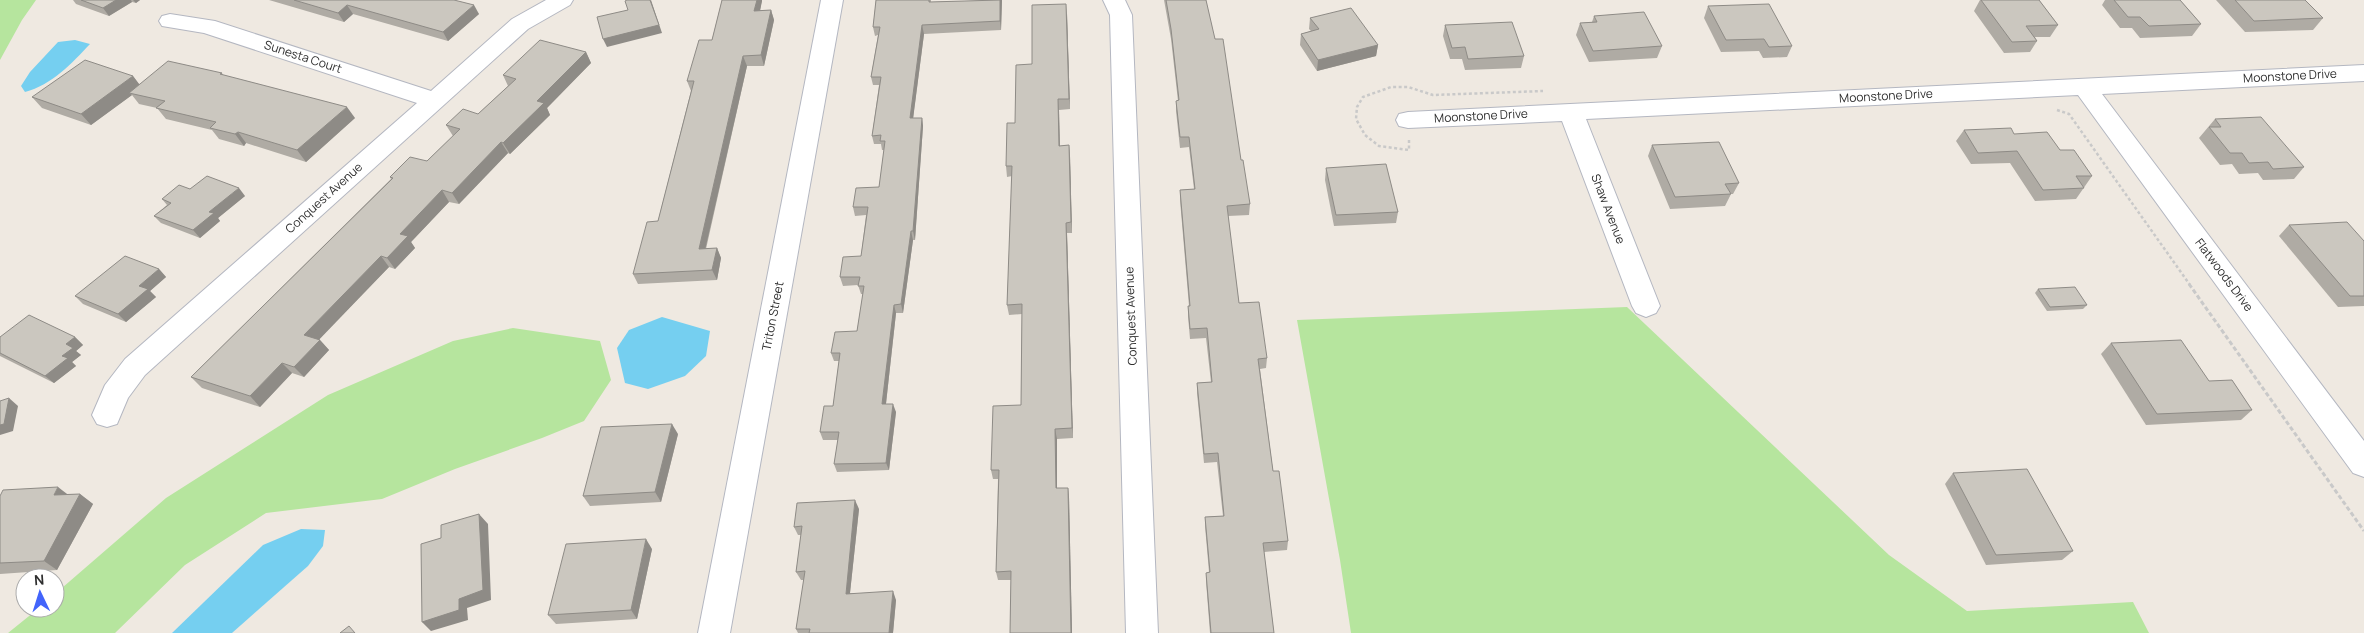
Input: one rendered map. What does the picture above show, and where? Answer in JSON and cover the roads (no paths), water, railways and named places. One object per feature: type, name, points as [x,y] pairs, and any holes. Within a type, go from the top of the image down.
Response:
[{"type":"street","name":"Conquest Avenue","points":[[107,415],[115,393],[135,367],[520,24],[562,0]]},
{"type":"street","name":"Triton Street","points":[[714,633],[832,0]]},
{"type":"street","name":"Conquest Avenue","points":[[1114,0],[1121,15],[1142,633]]},
{"type":"street","name":"Sunesta Court","points":[[170,22],[207,26],[434,100]]},
{"type":"street","name":"Moonstone Drive","points":[[1408,120],[2364,73]]},
{"type":"street","name":"Flatwoods Drive","points":[[2084,86],[2364,464]]},
{"type":"street","name":"Shaw Avenue","points":[[1571,112],[1646,306]]},
{"type":"water","points":[[75,40],[90,44],[69,66],[53,79],[25,92],[21,86],[30,72],[58,42]]},
{"type":"water","points":[[662,317],[710,331],[706,356],[685,376],[648,389],[625,383],[617,348],[629,330]]},
{"type":"water","points":[[301,529],[325,530],[323,546],[308,566],[232,633],[172,633],[263,545]]}]
